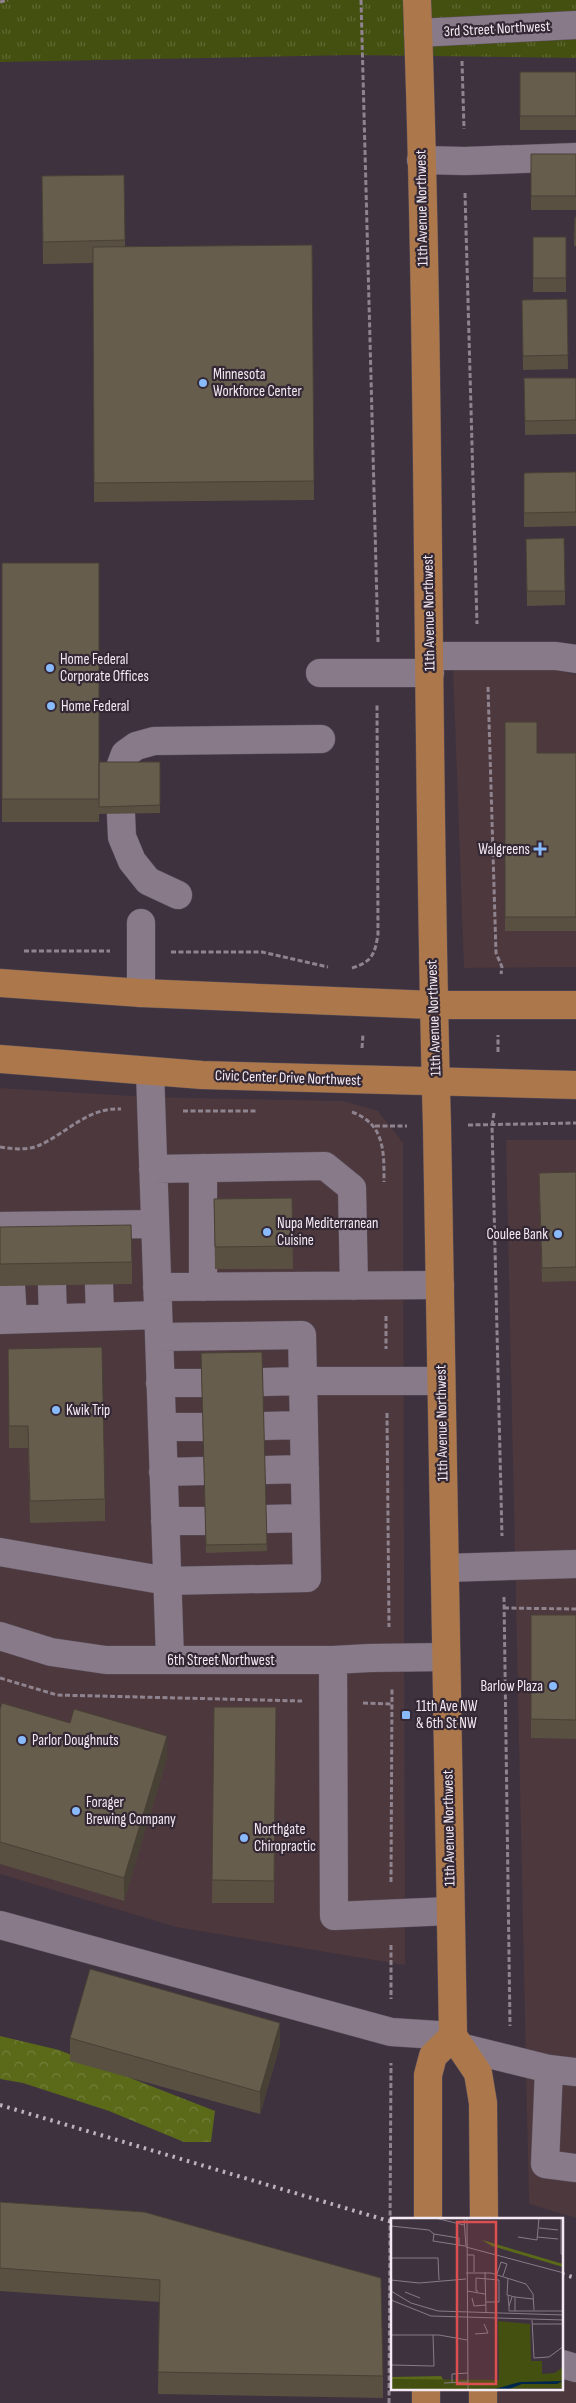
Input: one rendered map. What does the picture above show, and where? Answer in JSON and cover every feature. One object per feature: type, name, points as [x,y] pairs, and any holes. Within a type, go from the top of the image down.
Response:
[{"type":"main road","name":"11th Avenue Northwest","points":[[417,0],[430,664],[432,1005],[436,1082],[450,1911],[456,2042]]},
{"type":"main road","points":[[0,982],[142,993],[432,1005],[576,1005]]},
{"type":"main road","name":"Civic Center Drive Northwest","points":[[0,1059],[202,1075],[576,1085]]},
{"type":"main road","points":[[428,2218],[428,2075],[433,2056],[456,2042],[478,2073],[483,2103],[484,2218]]},
{"type":"main road","points":[[426,2390],[426,2403]]},
{"type":"main road","points":[[483,2390],[483,2403]]},
{"type":"street","name":"3rd Street Northwest","points":[[418,33],[576,25]]},
{"type":"street","points":[[421,160],[465,161],[576,157]]},
{"type":"street","points":[[320,673],[378,673],[430,664],[556,656],[576,659]]},
{"type":"street","points":[[178,896],[148,881],[132,861],[122,838],[119,770],[125,754],[136,746],[154,741],[321,739]]},
{"type":"street","points":[[142,923],[142,993]]},
{"type":"street","points":[[150,1071],[170,1659]]},
{"type":"street","points":[[153,1169],[325,1166],[352,1188],[354,1286]]},
{"type":"street","points":[[202,1168],[203,1286]]},
{"type":"street","points":[[6,1234],[50,1237],[98,1236],[155,1224]]},
{"type":"street","points":[[99,1284],[100,1317]]},
{"type":"street","points":[[52,1285],[53,1318]]},
{"type":"street","points":[[157,1286],[440,1285]]},
{"type":"street","points":[[0,1552],[167,1582],[307,1578],[302,1335],[158,1326],[100,1317],[7,1320],[11,1286]]},
{"type":"street","points":[[263,1382],[441,1381]]},
{"type":"street","points":[[160,1383],[202,1382]]},
{"type":"street","points":[[264,1426],[304,1425]]},
{"type":"street","points":[[162,1427],[203,1428]]},
{"type":"street","points":[[265,1470],[305,1469]]},
{"type":"street","points":[[163,1472],[204,1471]]},
{"type":"street","points":[[266,1519],[306,1518]]},
{"type":"street","points":[[165,1521],[205,1521]]},
{"type":"street","points":[[444,1568],[576,1564]]},
{"type":"street","name":"6th Street Northwest","points":[[0,1636],[51,1652],[106,1660],[333,1660],[446,1657]]},
{"type":"street","points":[[333,1660],[334,1916],[450,1911]]},
{"type":"street","points":[[0,1925],[391,2032],[456,2042],[509,2059],[550,2069],[576,2072]]},
{"type":"street","points":[[550,2069],[545,2164],[576,2168]]},
{"type":"path","points":[[0,2],[8,0]]},
{"type":"path","points":[[347,969],[364,964],[375,952],[378,934],[379,625],[361,0]]},
{"type":"path","points":[[462,30],[475,619]]},
{"type":"path","points":[[489,706],[496,953],[502,966],[497,1084],[492,1124],[504,1608],[509,2059]]},
{"type":"path","points":[[19,950],[262,952],[332,968]]},
{"type":"path","points":[[361,1115],[364,964]]},
{"type":"path","points":[[0,1147],[29,1148],[42,1144],[88,1115],[110,1108],[258,1110]]},
{"type":"path","points":[[348,1111],[361,1115],[375,1126]]},
{"type":"path","points":[[492,1124],[576,1123]]},
{"type":"path","points":[[504,1608],[576,1609]]},
{"type":"path","points":[[0,1678],[57,1695],[393,1704]]},
{"type":"shaded area","points":[[453,666],[540,666],[576,675],[576,967],[464,968]]},
{"type":"shaded area","points":[[0,1088],[148,1097],[343,1101],[378,1111],[403,1143],[405,1965],[176,1927],[0,1874]]},
{"type":"shaded area","name":"Barlow Plaza","points":[[506,1140],[576,1140],[576,2218],[529,2204]]},
{"type":"shaded area","points":[[564,2359],[576,2362],[576,2403],[497,2403],[497,2390],[564,2390]]},
{"type":"green space","points":[[0,0],[576,0],[576,58],[351,55],[0,62]]},
{"type":"green space","points":[[0,2036],[59,2050],[215,2111],[211,2142],[184,2142],[109,2111],[23,2083],[0,2079]]},
{"type":"building","points":[[520,72],[576,72],[576,116],[520,116]]},
{"type":"building","points":[[531,154],[576,154],[576,196],[531,196]]},
{"type":"building","points":[[124,175],[125,240],[43,242],[42,176]]},
{"type":"building","points":[[575,217],[576,238],[574,238]]},
{"type":"building","points":[[533,237],[566,237],[566,278],[533,278]]},
{"type":"building","name":"Minnesota Workforce Center","points":[[312,245],[314,481],[94,483],[93,247]]},
{"type":"building","points":[[567,299],[568,355],[523,356],[522,300]]},
{"type":"building","points":[[524,378],[576,378],[576,420],[525,421]]},
{"type":"building","points":[[576,472],[576,512],[524,513],[524,473]]},
{"type":"building","points":[[564,538],[565,591],[527,591],[526,539]]},
{"type":"building","name":"Home Federal Corporate Offices","points":[[2,563],[99,563],[99,799],[2,799]]},
{"type":"building","name":"Walgreens","points":[[505,722],[537,722],[537,753],[576,753],[576,917],[505,917]]},
{"type":"building","points":[[99,762],[160,762],[160,805],[99,807]]},
{"type":"building","name":"Coulee Bank","points":[[576,1172],[576,1267],[542,1268],[539,1173]]},
{"type":"building","points":[[292,1198],[293,1246],[215,1247],[214,1199]]},
{"type":"building","points":[[131,1225],[132,1262],[0,1264],[0,1227]]},
{"type":"building","name":"Kwik Trip","points":[[102,1347],[105,1499],[30,1501],[28,1426],[9,1426],[8,1349]]},
{"type":"building","points":[[262,1352],[267,1544],[206,1545],[201,1353]]},
{"type":"building","name":"Barlow Plaza","points":[[531,1615],[576,1615],[576,1720],[531,1719]]},
{"type":"building","name":"Forager Brewing Company","points":[[2,1703],[70,1723],[74,1709],[167,1736],[124,1878],[0,1842],[0,1709]]},
{"type":"building","name":"Northgate Chiropractic","points":[[214,1707],[276,1707],[274,1881],[212,1880]]},
{"type":"building","points":[[90,1969],[280,2023],[260,2092],[70,2038]]},
{"type":"building","points":[[0,2202],[144,2212],[381,2278],[383,2376],[158,2372],[160,2280],[0,2268]]},
{"type":"railway","points":[[0,2105],[391,2222]]},
{"type":"railway","points":[[564,2275],[576,2278]]},
{"type":"place","name":"Minnesota Workforce Center","points":[[203,383]]},
{"type":"place","name":"Home Federal Corporate Offices","points":[[50,668]]},
{"type":"place","name":"Home Federal","points":[[51,706]]},
{"type":"place","name":"Walgreens","points":[[540,849]]},
{"type":"place","name":"Nupa Mediterranean Cuisine","points":[[267,1232]]},
{"type":"place","name":"Coulee Bank","points":[[558,1234]]},
{"type":"place","name":"Kwik Trip","points":[[56,1410]]},
{"type":"place","name":"Barlow Plaza","points":[[553,1686]]},
{"type":"place","name":"11th Ave NW & 6th St NW","points":[[406,1715]]},
{"type":"place","name":"Parlor Doughnuts","points":[[22,1740]]},
{"type":"place","name":"Forager Brewing Company","points":[[76,1811]]},
{"type":"place","name":"Northgate Chiropractic","points":[[244,1838]]}]
